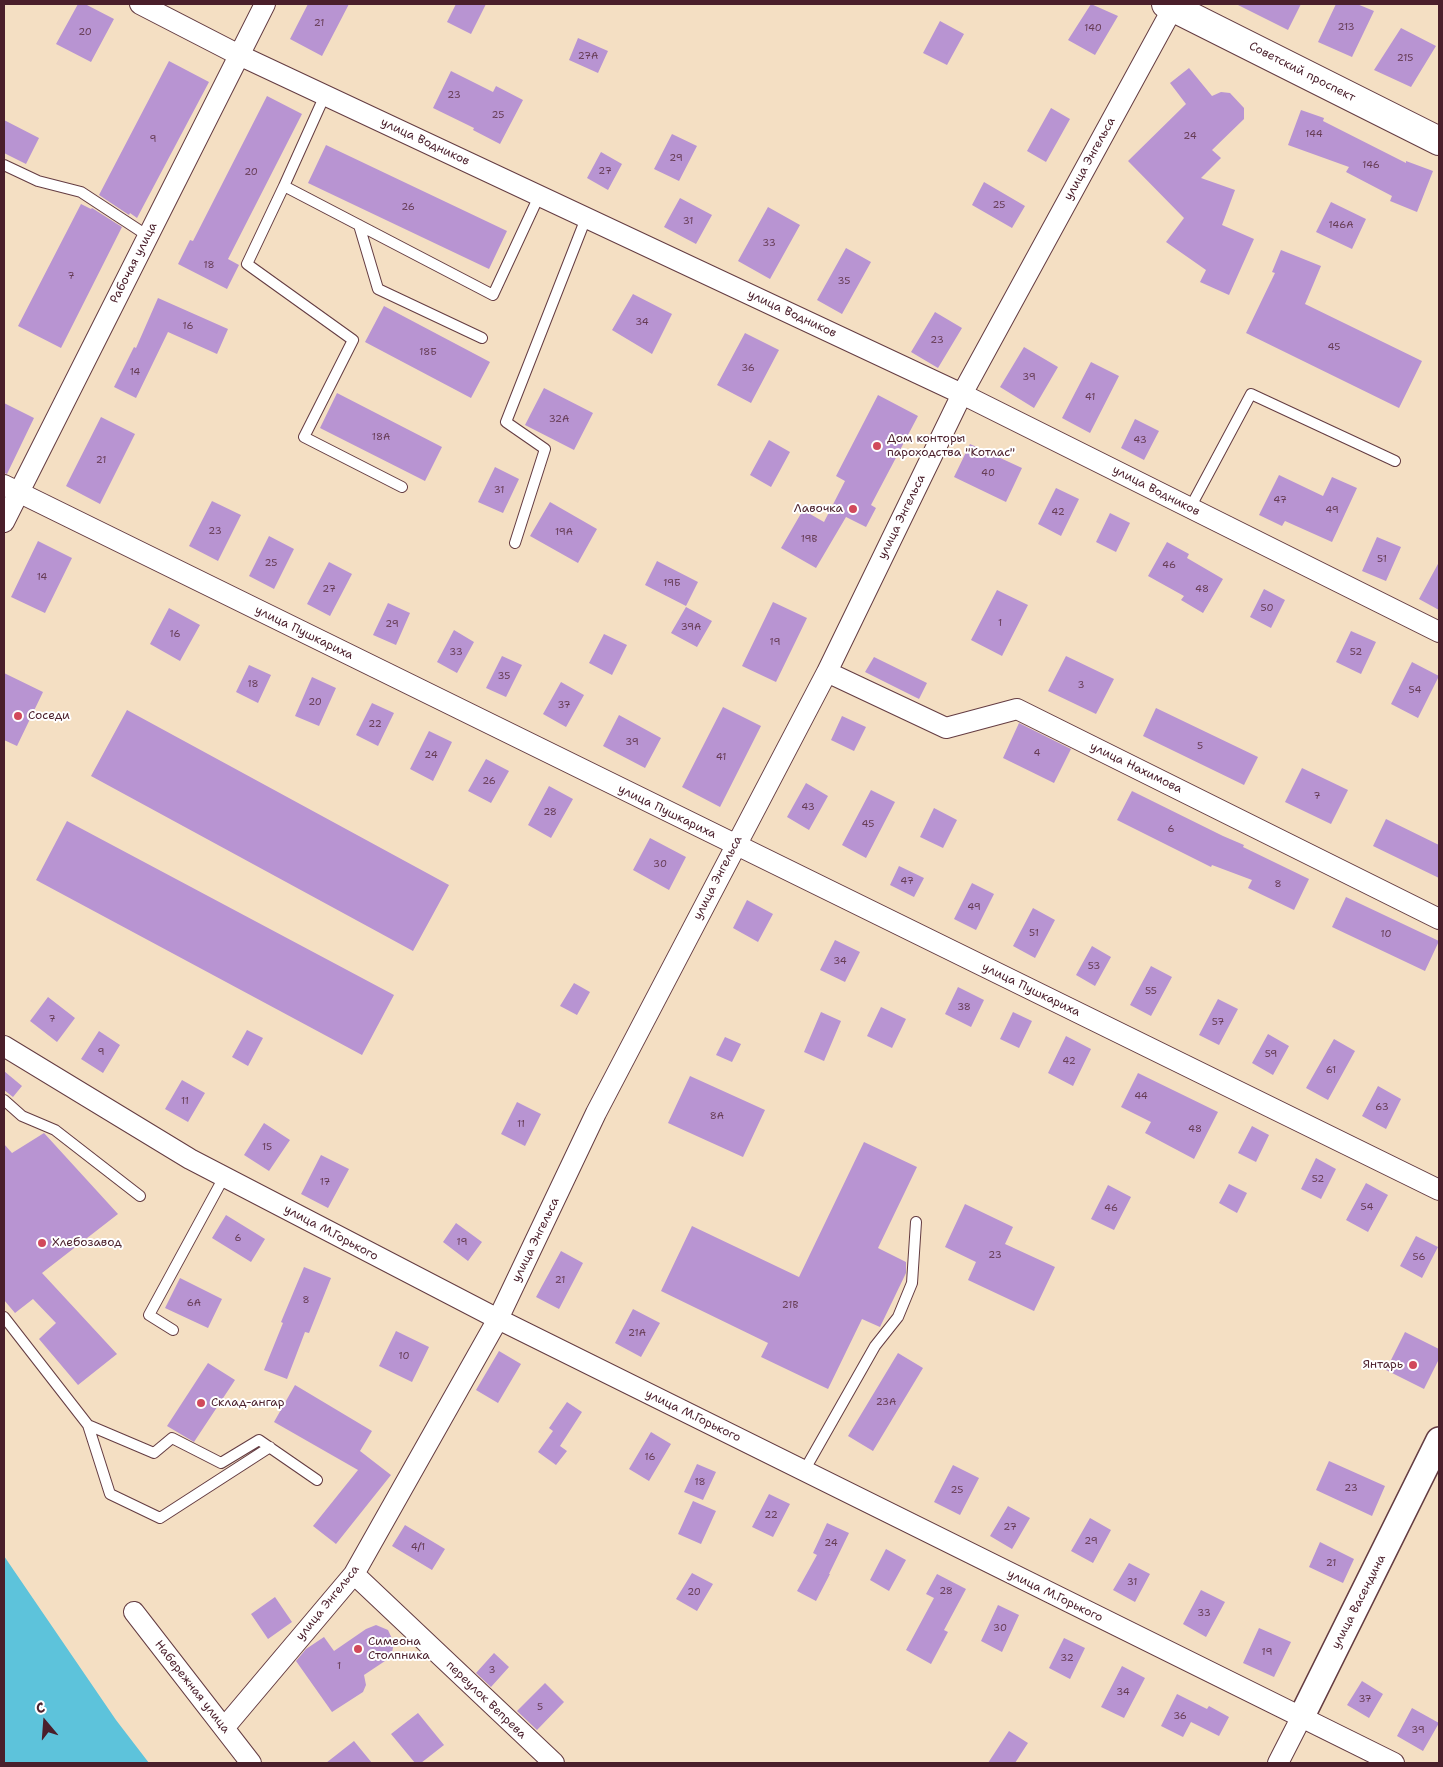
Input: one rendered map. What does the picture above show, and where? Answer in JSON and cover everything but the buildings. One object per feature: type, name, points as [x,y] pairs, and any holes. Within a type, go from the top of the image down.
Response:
[{"type":"main road","name":"Советский проспект","points":[[1171,5],[1439,141]]},
{"type":"street","name":"Рабочая улица","points":[[4,522],[11,489],[148,236],[265,4]]},
{"type":"street","name":"улица Энгельса","points":[[224,1728],[354,1574],[498,1320],[596,1113],[827,672],[962,394],[1171,5]]},
{"type":"street","name":"улица Водников","points":[[149,6],[239,55],[962,394],[1439,632]]},
{"type":"street","name":"улица Пушкариха","points":[[11,489],[1439,1190]]},
{"type":"street","name":"улица Нахимова","points":[[827,672],[946,728],[1016,709],[1439,919]]},
{"type":"street","name":"улица М.Горького","points":[[4,1046],[190,1159],[498,1320],[1394,1763]]},
{"type":"street","name":"улица Васендина","points":[[1278,1763],[1439,1440]]},
{"type":"street","name":"переулок Вепрева","points":[[354,1574],[554,1763]]},
{"type":"street","name":"Набережная улица","points":[[134,1612],[250,1763]]},
{"type":"lane","points":[[325,95],[247,264],[353,340],[304,437],[402,487]]},
{"type":"lane","points":[[4,165],[38,180],[81,192],[148,236]]},
{"type":"lane","points":[[284,186],[493,295],[539,196]]},
{"type":"lane","points":[[515,543],[545,449],[506,422],[586,218]]},
{"type":"lane","points":[[359,225],[378,289],[482,338]]},
{"type":"lane","points":[[1190,508],[1251,394],[1395,461]]},
{"type":"lane","points":[[4,1100],[22,1116],[55,1130],[140,1196]]},
{"type":"lane","points":[[173,1330],[149,1315],[224,1177]]},
{"type":"lane","points":[[804,1471],[875,1346],[898,1317],[912,1283],[916,1222]]},
{"type":"lane","points":[[4,1317],[88,1425],[110,1494],[160,1518],[270,1447]]},
{"type":"lane","points":[[88,1425],[154,1453],[172,1438],[221,1463],[259,1440],[317,1480]]},
{"type":"water","points":[[4,1556],[116,1720],[149,1763],[4,1763]]},
{"type":"place","name":"Дом конторы пароходства \"Котлас\"","points":[[877,446]]},
{"type":"place","name":"Лавочка","points":[[853,509]]},
{"type":"place","name":"Соседи","points":[[18,716]]},
{"type":"place","name":"Хлебозавод","points":[[42,1243]]},
{"type":"place","name":"Янтарь","points":[[1413,1365]]},
{"type":"place","name":"Склад-ангар","points":[[201,1403]]},
{"type":"place","name":"Симеона Столпника","points":[[358,1649]]}]
